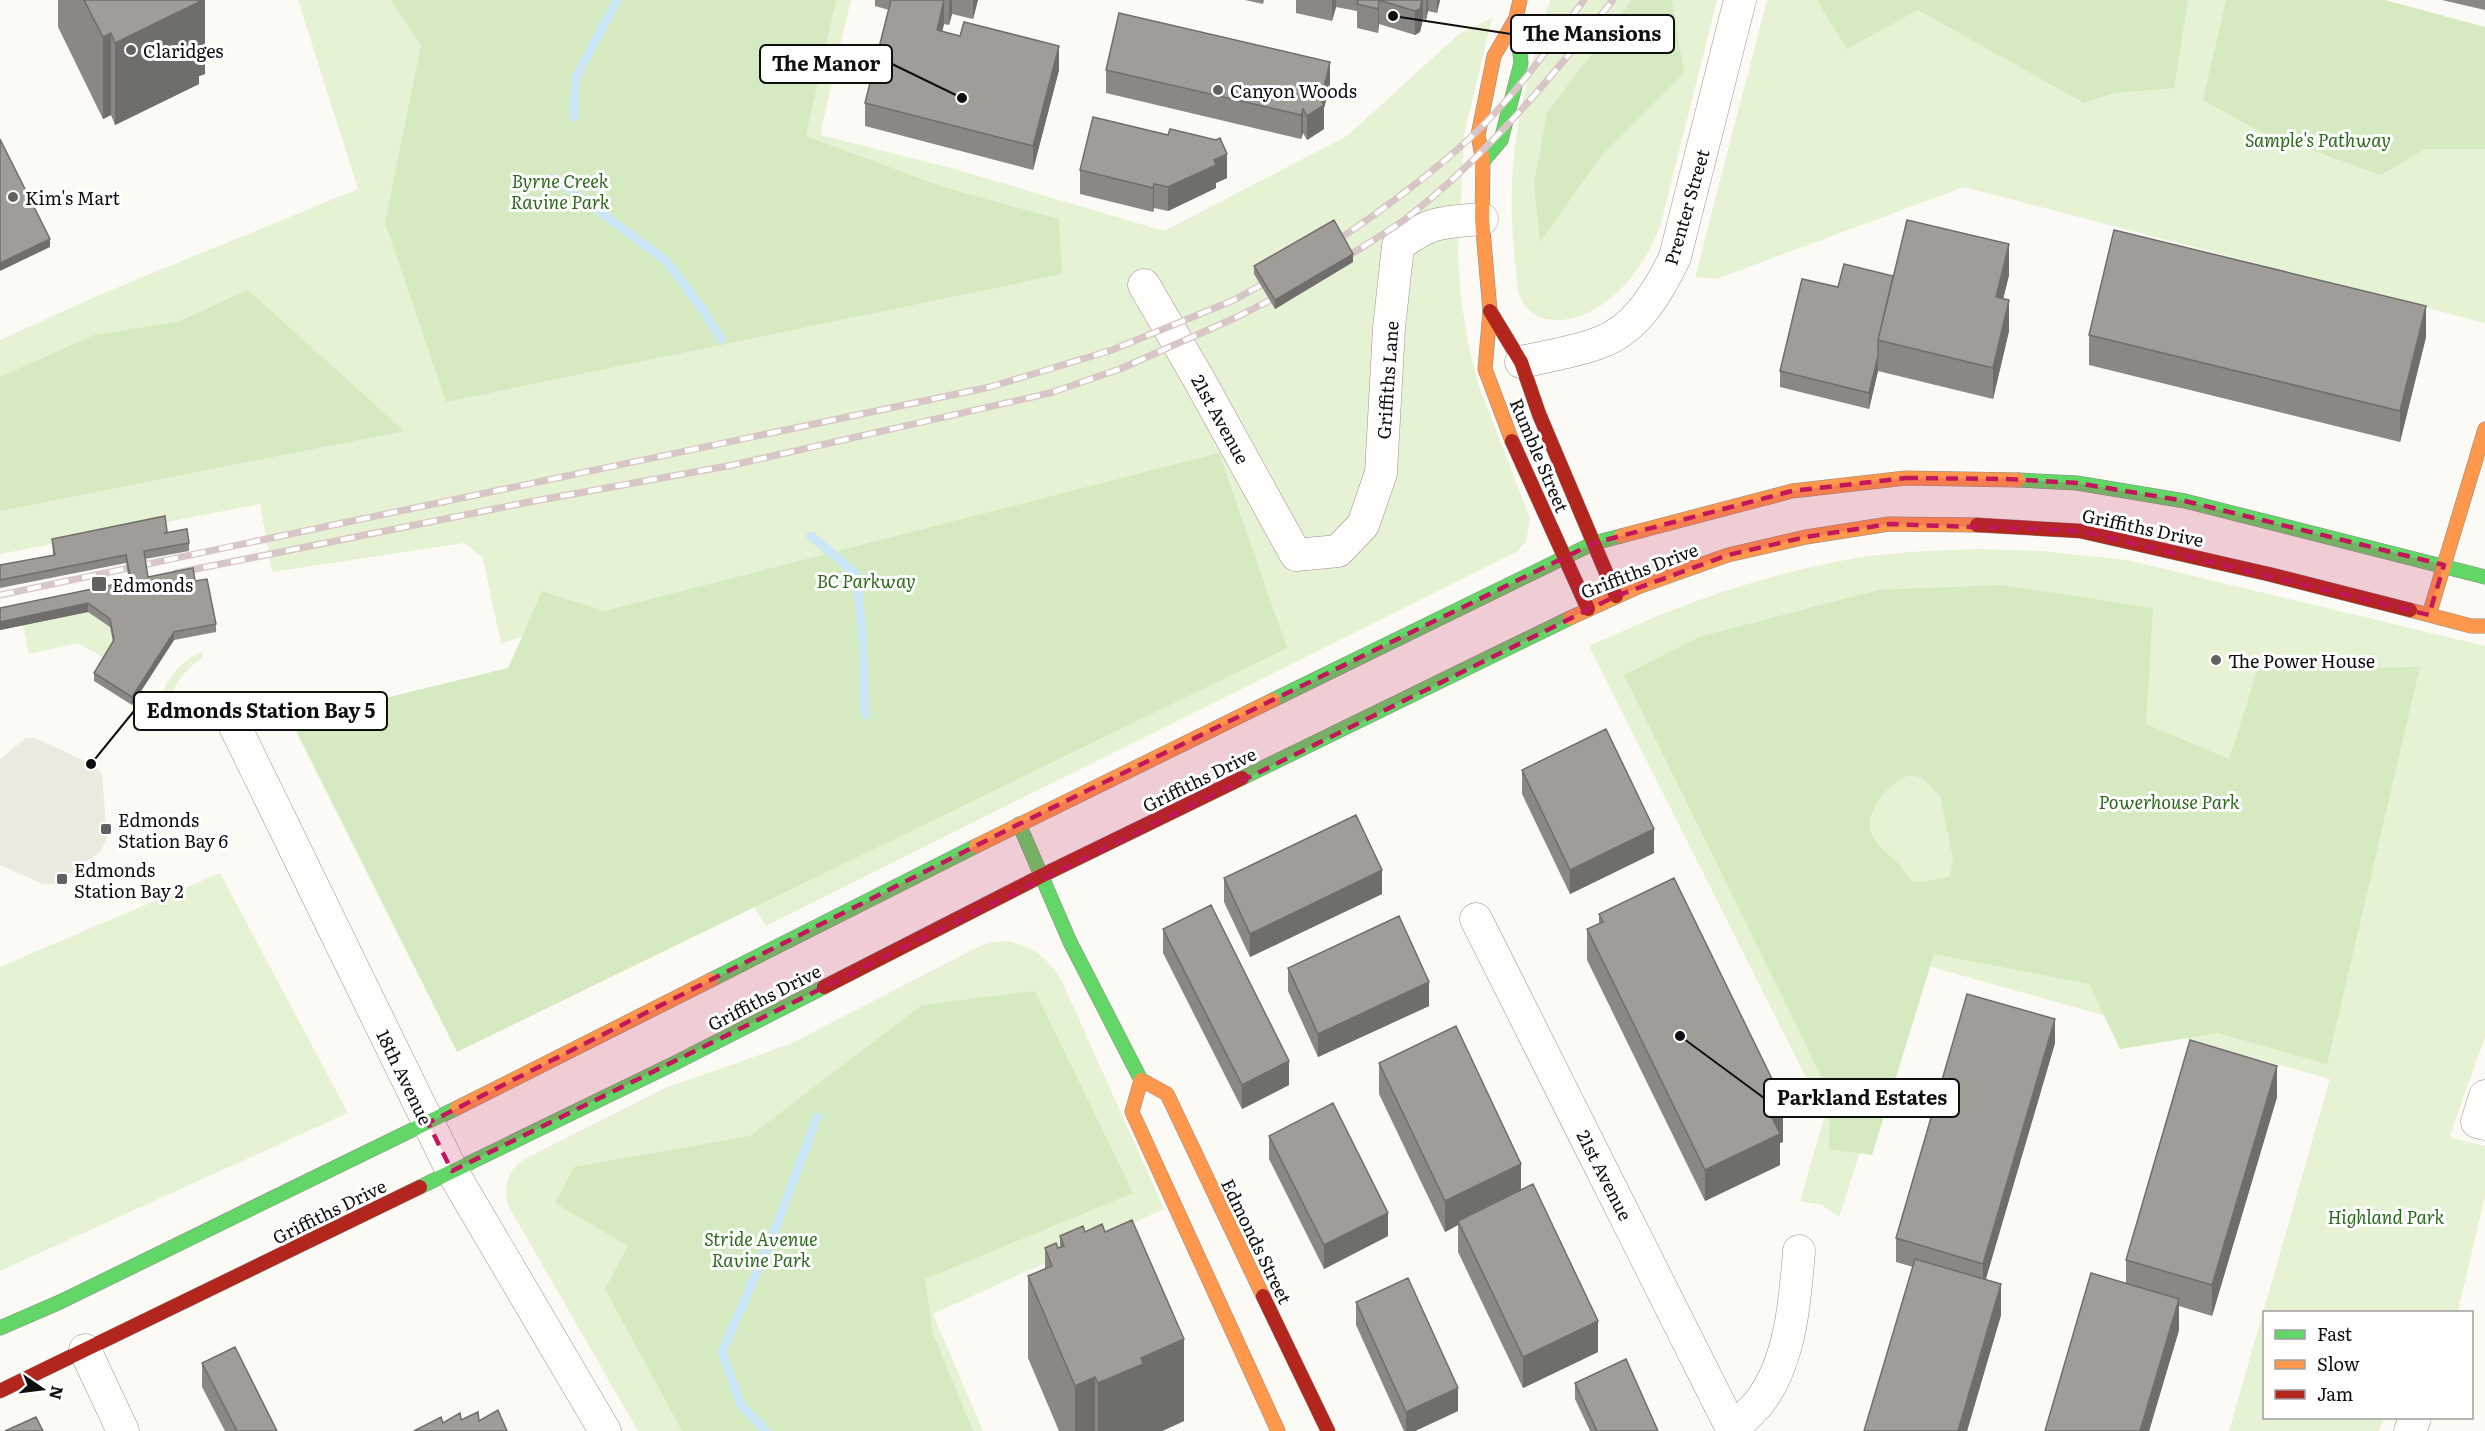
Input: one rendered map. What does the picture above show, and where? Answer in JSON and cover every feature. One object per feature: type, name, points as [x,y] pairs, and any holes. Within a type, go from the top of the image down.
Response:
[{"type":"main road","name":"Rumble Street","points":[[1520,0],[1516,18],[1494,56],[1478,135],[1483,161],[1482,219],[1490,310],[1485,369],[1510,439],[1588,609]]},
{"type":"main road","name":"Rumble Street","points":[[1483,161],[1501,140],[1521,63],[1516,18]]},
{"type":"main road","name":"Rumble Street","points":[[1490,310],[1521,362],[1539,414],[1616,596]]},
{"type":"main road","points":[[2429,615],[2485,429]]},
{"type":"main road","name":"Griffiths Drive","points":[[0,1328],[60,1302],[428,1124],[1019,824],[1594,543],[1792,491],[1906,478],[2007,479],[2077,483],[2185,501],[2485,577]]},
{"type":"main road","name":"Griffiths Drive","points":[[0,1391],[686,1058],[1043,875],[1588,609],[1616,596],[1728,555],[1806,537],[1889,524],[2004,525],[2080,531],[2268,574],[2471,626],[2485,626]]},
{"type":"main road","points":[[1019,824],[1070,942],[1141,1080],[1132,1112],[1278,1431]]},
{"type":"main road","name":"Edmonds Street","points":[[1141,1080],[1167,1094],[1328,1431]]},
{"type":"street","name":"Prenter Street","points":[[1521,362],[1602,342],[1621,330],[1642,311],[1661,287],[1675,257],[1740,0]]},
{"type":"street","name":"Griffiths Lane","points":[[1296,555],[1338,551],[1363,525],[1377,483],[1380,473],[1389,328],[1398,246],[1418,230],[1443,222],[1482,219]]},
{"type":"street","name":"21st Avenue","points":[[1144,285],[1296,555]]},
{"type":"street","name":"18th Avenue","points":[[227,710],[452,1171],[605,1431]]},
{"type":"street","name":"21st Avenue","points":[[1476,919],[1732,1430]]},
{"type":"street","points":[[1732,1430],[1759,1402],[1779,1367],[1795,1308],[1799,1251]]},
{"type":"street","points":[[85,1350],[123,1431]]},
{"type":"highlighted area","points":[[1906,478],[2007,479],[2077,483],[2185,501],[2444,565],[2429,615],[2080,531],[1889,524],[1806,537],[1728,555],[1616,596],[452,1171],[428,1123],[1019,824],[1594,543],[1792,491]]},
{"type":"green space","name":"BC Parkway","points":[[298,0],[851,0],[820,135],[951,168],[1164,231],[1347,136],[1459,34],[1492,18],[1464,135],[1458,253],[1461,299],[1469,349],[1479,386],[1530,518],[1526,542],[1516,552],[766,926],[576,616],[501,644],[483,558],[464,543],[272,572],[260,504],[0,554],[0,340],[99,295],[358,189]]},
{"type":"green space","name":"Byrne Creek Ravine Park","points":[[391,0],[836,0],[806,136],[943,187],[1059,219],[1062,274],[446,402],[385,223],[421,45]]},
{"type":"green space","points":[[1550,0],[1717,0],[1656,236],[1633,276],[1612,298],[1587,313],[1561,320],[1543,318],[1535,314],[1520,298],[1512,224],[1512,178],[1517,128]]},
{"type":"green space","points":[[1632,0],[1672,0],[1684,73],[1602,155],[1540,242],[1534,184],[1547,113]]},
{"type":"green space","name":"Sample's Pathway","points":[[1767,0],[2323,0],[2485,44],[2485,323],[1964,187],[1716,279],[1695,277]]},
{"type":"green space","points":[[1817,0],[2188,0],[2174,88],[2114,93],[2084,103],[1918,10],[1847,49]]},
{"type":"green space","points":[[2226,0],[2385,0],[2485,27],[2485,149],[2425,149],[2381,175],[2259,131],[2203,100]]},
{"type":"green space","points":[[248,290],[404,431],[0,511],[0,377],[94,335],[177,322]]},
{"type":"green space","points":[[1219,453],[1287,648],[457,1052],[291,721],[508,668],[542,591],[604,611]]},
{"type":"green space","name":"Powerhouse Park","points":[[1976,549],[2040,551],[2127,560],[2485,646],[2485,1037],[2450,1135],[2452,1138],[2485,1146],[2485,1195],[2458,1311],[2263,1311],[2330,1079],[1921,964],[1839,1217],[1822,1205],[1800,1201],[1825,1115],[1589,646],[1709,596],[1740,586],[1803,569],[1870,556]]},
{"type":"green space","name":"Powerhouse Park","points":[[2002,585],[2153,608],[2146,724],[2229,759],[2258,669],[2420,667],[2327,1064],[2218,1033],[2120,1049],[2089,984],[1934,954],[1872,1155],[1829,1149],[1830,1094],[1624,675],[1699,637],[1878,590]],"holes":[[[1910,775],[1922,778],[1940,796],[1953,858],[1950,877],[1918,882],[1908,877],[1898,863],[1879,845],[1873,837],[1870,823],[1875,806],[1887,790]]]},
{"type":"green space","points":[[88,612],[110,627],[114,648],[107,659],[77,643],[29,654],[23,625]]},
{"type":"green space","points":[[202,652],[203,656],[175,687],[167,712],[162,714],[162,695],[171,677],[185,661]]},
{"type":"green space","points":[[220,873],[348,1113],[0,1271],[0,967]]},
{"type":"green space","name":"Stride Avenue Ravine Park","points":[[1007,941],[1031,949],[1050,965],[1061,979],[1164,1209],[933,1314],[983,1431],[638,1431],[509,1207],[506,1187],[513,1170],[523,1160],[665,1088],[790,1044],[978,947],[993,942]]},
{"type":"green space","name":"Stride Avenue Ravine Park","points":[[1035,991],[1133,1193],[925,1279],[933,1334],[973,1431],[682,1431],[605,1289],[628,1246],[555,1203],[574,1167],[750,1136],[922,1005]]},
{"type":"green space","name":"Powerhouse Park","points":[[2263,1313],[2263,1419],[2384,1419],[2379,1431],[2229,1431]]},
{"type":"shaded area","points":[[26,738],[35,738],[96,766],[102,774],[107,837],[101,851],[55,884],[43,884],[0,865],[0,759]]},
{"type":"building","points":[[84,0],[198,0],[199,2],[115,43],[111,33],[103,37]]},
{"type":"building","points":[[891,0],[944,0],[937,30],[960,36],[964,22],[1059,46],[1033,146],[865,103]]},
{"type":"building","points":[[1358,0],[1379,0],[1378,9],[1357,4]]},
{"type":"building","points":[[1379,0],[1422,0],[1420,9],[1415,11]]},
{"type":"building","points":[[1119,13],[1330,62],[1321,99],[1324,105],[1307,116],[1303,109],[1301,115],[1106,70]]},
{"type":"building","points":[[1093,117],[1168,135],[1170,129],[1216,140],[1220,138],[1227,154],[1214,160],[1216,165],[1168,187],[1154,184],[1153,188],[1080,170]]},
{"type":"building","name":"Kim's Mart","points":[[0,139],[50,239],[0,263]]},
{"type":"building","points":[[1334,220],[1353,254],[1275,300],[1254,266]]},
{"type":"building","points":[[1907,220],[2009,244],[1996,297],[2009,300],[1993,368],[1878,340]]},
{"type":"building","points":[[2114,230],[2426,306],[2400,411],[2089,335]]},
{"type":"building","points":[[1844,264],[1893,276],[1878,340],[1878,356],[1869,393],[1780,371],[1802,279],[1838,287]]},
{"type":"building","points":[[165,516],[167,531],[165,533],[187,529],[189,543],[144,551],[148,577],[193,568],[195,581],[207,579],[216,624],[174,632],[132,697],[94,673],[114,640],[110,619],[88,603],[0,622],[0,608],[131,581],[126,555],[0,580],[0,565],[55,555],[52,539]]},
{"type":"building","points":[[1606,729],[1654,829],[1570,870],[1522,770]]},
{"type":"building","points":[[1356,815],[1382,870],[1250,934],[1224,878]]},
{"type":"building","points":[[1674,878],[1773,1081],[1769,1083],[1783,1111],[1771,1116],[1780,1134],[1705,1170],[1587,929],[1603,922],[1599,914]]},
{"type":"building","points":[[1211,905],[1289,1061],[1242,1085],[1163,929]]},
{"type":"building","points":[[1399,916],[1429,982],[1318,1034],[1288,968]]},
{"type":"building","points":[[1967,994],[2055,1019],[1983,1264],[1896,1238]]},
{"type":"building","points":[[1456,1026],[1521,1164],[1445,1201],[1379,1063]]},
{"type":"building","points":[[2190,1040],[2277,1066],[2212,1285],[2126,1260]]},
{"type":"building","points":[[1333,1103],[1388,1213],[1324,1245],[1269,1136]]},
{"type":"building","points":[[1533,1184],[1598,1321],[1523,1357],[1458,1221]]},
{"type":"building","points":[[1132,1220],[1184,1339],[1141,1358],[1143,1364],[1098,1383],[1095,1377],[1075,1386],[1028,1276],[1052,1266],[1045,1248],[1056,1243],[1058,1248],[1064,1246],[1060,1236],[1083,1226],[1085,1232],[1102,1224],[1105,1232]]},
{"type":"building","points":[[1915,1259],[2001,1284],[1958,1431],[1864,1431]]},
{"type":"building","points":[[2091,1273],[2179,1299],[2140,1431],[2045,1431]]},
{"type":"building","points":[[1408,1278],[1458,1388],[1406,1412],[1356,1302]]},
{"type":"building","points":[[235,1347],[277,1431],[237,1431],[202,1363]]},
{"type":"building","points":[[1626,1359],[1658,1431],[1597,1431],[1575,1383]]},
{"type":"building","points":[[498,1410],[507,1431],[414,1431],[441,1417],[443,1423],[460,1413],[461,1420],[478,1412],[479,1421]]},
{"type":"building","points":[[36,1417],[43,1431],[5,1431]]},
{"type":"waterway","points":[[574,118],[576,77],[617,0]]},
{"type":"waterway","points":[[554,178],[666,261],[701,307],[721,339]]},
{"type":"waterway","points":[[811,536],[856,574],[863,639],[865,715]]},
{"type":"waterway","points":[[766,1431],[741,1405],[722,1352],[775,1230],[817,1117]]},
{"type":"railway","points":[[1329,246],[1402,195],[1470,138],[1516,89],[1584,0]]},
{"type":"railway","points":[[1338,263],[1404,220],[1462,171],[1541,88],[1613,0]]},
{"type":"railway","points":[[0,595],[990,387],[1112,350],[1234,300],[1274,278]]},
{"type":"railway","points":[[176,573],[529,502],[733,465],[1050,393],[1120,369],[1237,317],[1286,292]]},
{"type":"traffic: fast","points":[[1483,161],[1501,140],[1521,63],[1516,18]]},
{"type":"traffic: fast","points":[[2018,480],[2077,483],[2185,501],[2485,577]]},
{"type":"traffic: fast","points":[[1273,700],[1594,543],[1621,536]]},
{"type":"traffic: fast","points":[[1242,778],[1570,618]]},
{"type":"traffic: fast","points":[[1019,824],[1070,942],[1141,1080],[1147,1083]]},
{"type":"traffic: fast","points":[[711,980],[976,846]]},
{"type":"traffic: fast","points":[[420,1187],[675,1063],[824,987]]},
{"type":"traffic: fast","points":[[0,1328],[60,1302],[457,1108]]},
{"type":"traffic: slow","points":[[1512,441],[1485,369],[1490,311],[1482,219],[1483,161],[1478,135],[1494,56],[1516,18],[1520,0]]},
{"type":"traffic: slow","points":[[2429,615],[2485,429]]},
{"type":"traffic: slow","points":[[1621,536],[1792,491],[1906,478],[2018,480]]},
{"type":"traffic: slow","points":[[1570,618],[1638,587],[1728,555],[1806,537],[1889,524],[1977,525]]},
{"type":"traffic: slow","points":[[2410,610],[2471,626],[2485,626]]},
{"type":"traffic: slow","points":[[976,846],[1273,700]]},
{"type":"traffic: slow","points":[[457,1108],[711,980]]},
{"type":"traffic: slow","points":[[1141,1080],[1132,1112],[1278,1431]]},
{"type":"traffic: slow","points":[[1147,1083],[1167,1094],[1263,1296]]},
{"type":"traffic: jam","points":[[1490,311],[1521,362],[1539,414],[1616,596]]},
{"type":"traffic: jam","points":[[1512,441],[1588,609]]},
{"type":"traffic: jam","points":[[1977,525],[2080,531],[2268,574],[2410,610]]},
{"type":"traffic: jam","points":[[824,987],[1043,875],[1242,778]]},
{"type":"traffic: jam","points":[[0,1391],[420,1187]]},
{"type":"traffic: jam","points":[[1263,1296],[1328,1431]]},
{"type":"place","name":"The Mansions","points":[[1393,16]]},
{"type":"place","name":"Claridges","points":[[131,50]]},
{"type":"place","name":"Canyon Woods","points":[[1218,90]]},
{"type":"place","name":"The Manor","points":[[962,98]]},
{"type":"place","name":"Kim's Mart","points":[[13,197]]},
{"type":"place","name":"Edmonds","points":[[99,584]]},
{"type":"place","name":"The Power House","points":[[2216,660]]},
{"type":"place","name":"Edmonds Station Bay 5","points":[[91,764]]},
{"type":"place","name":"Edmonds Station Bay 6","points":[[106,829]]},
{"type":"place","name":"Edmonds Station Bay 2","points":[[62,879]]},
{"type":"place","name":"Parkland Estates","points":[[1680,1036]]},
{"type":"park label","name":"Highland Park","points":[[2386,1216]]}]
